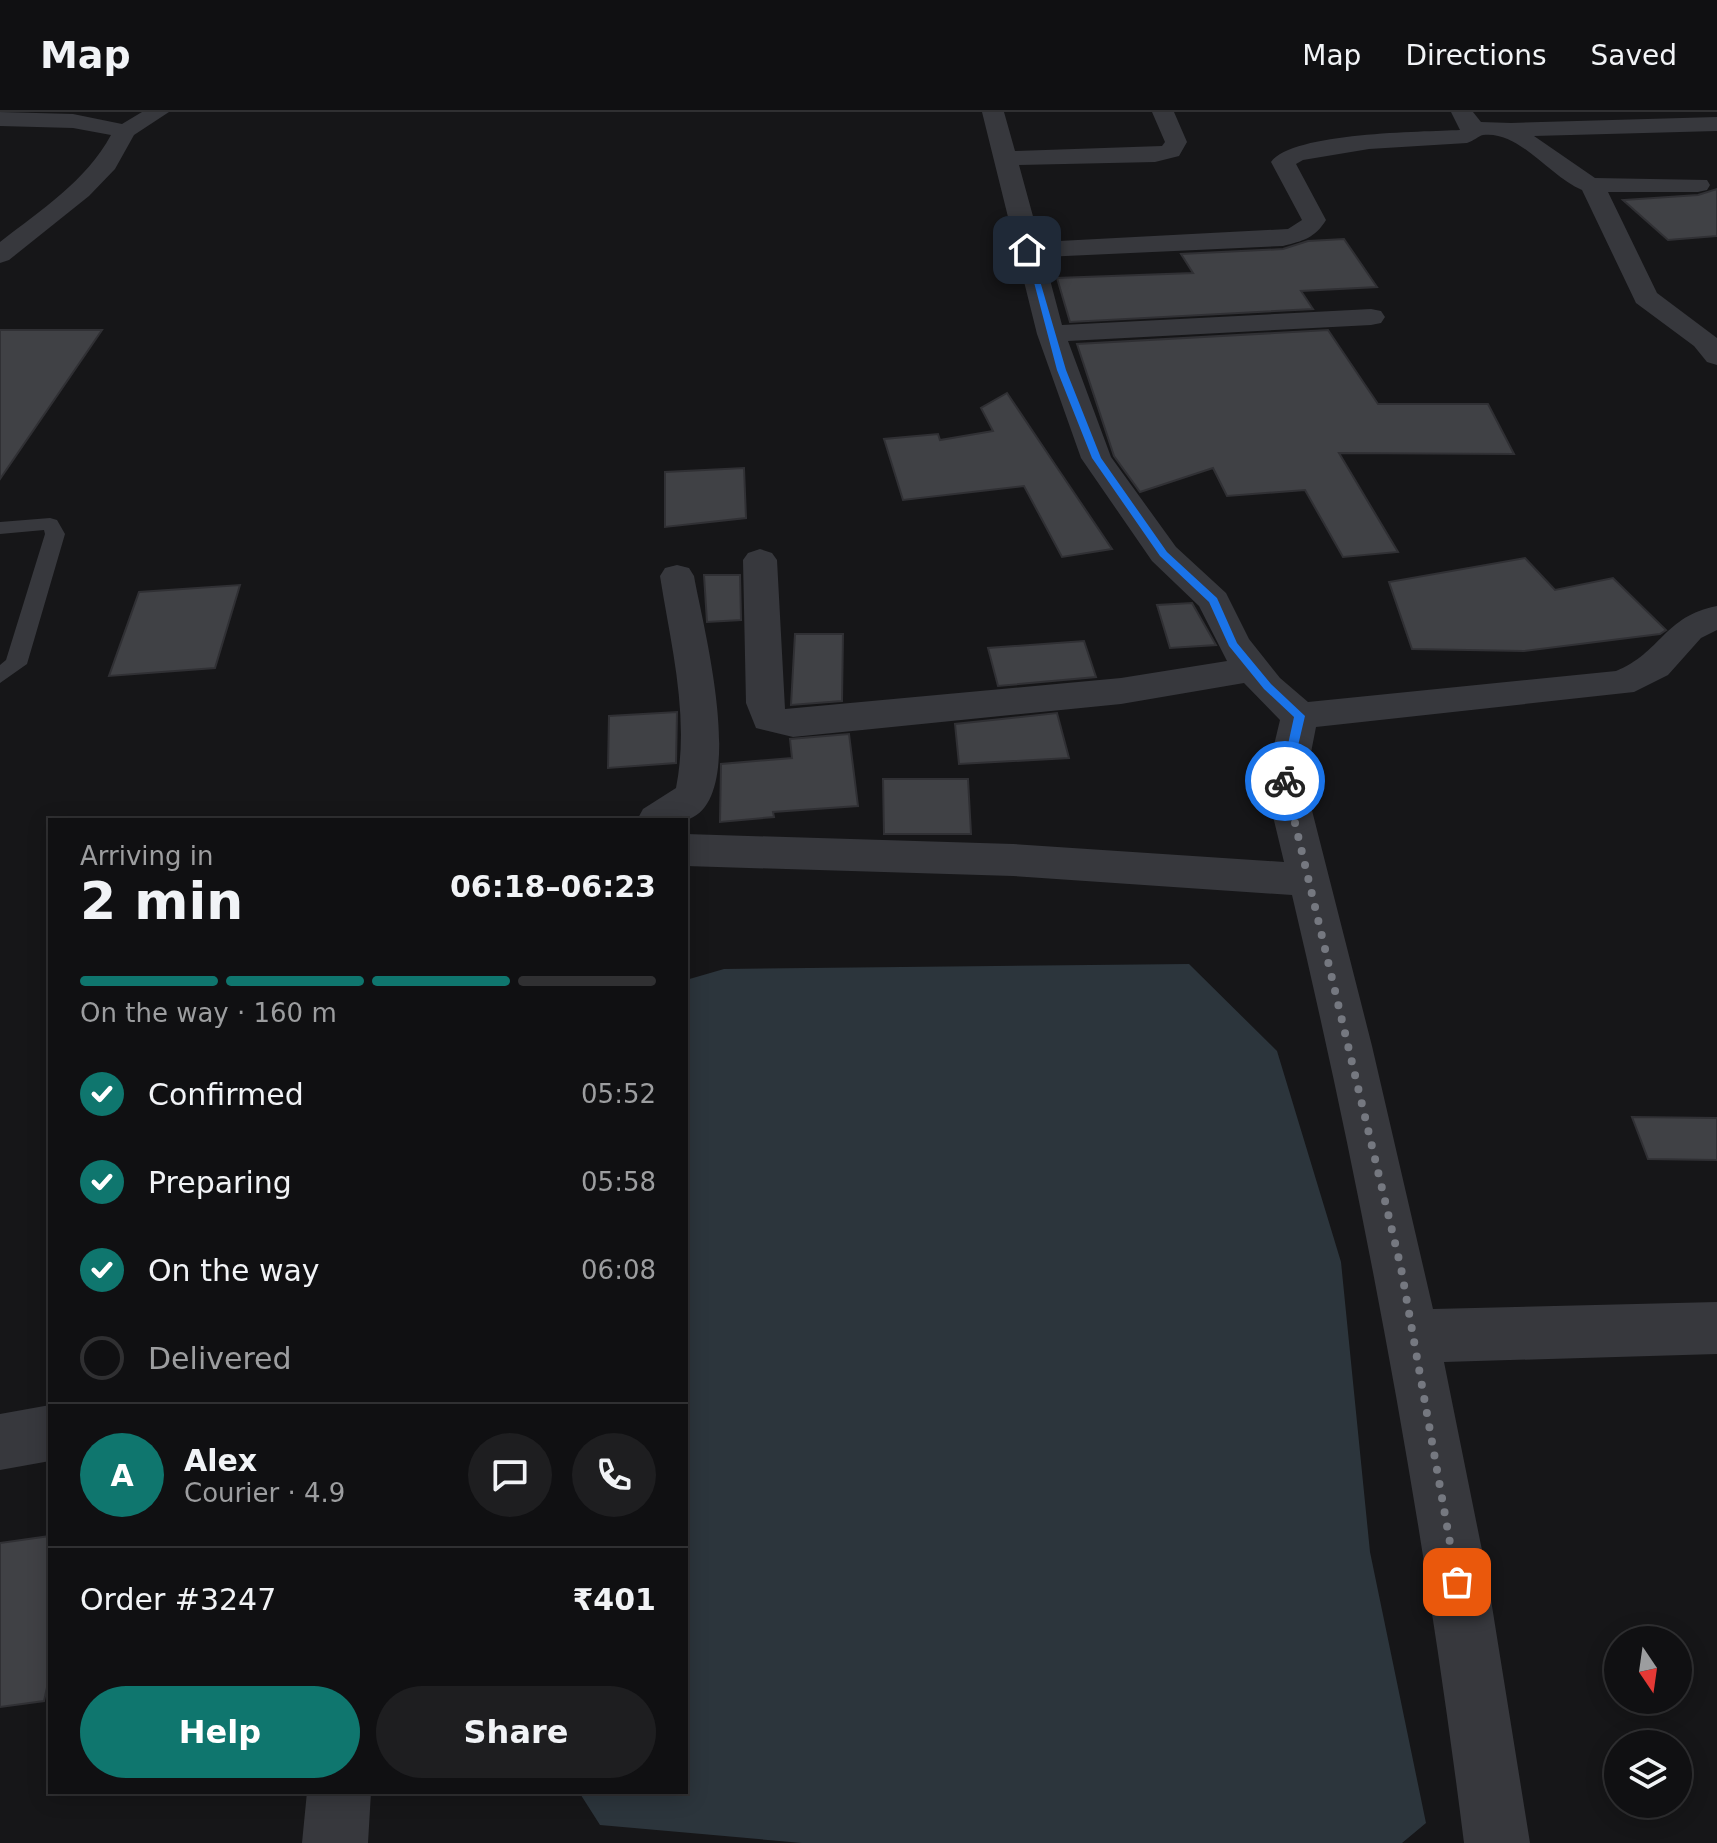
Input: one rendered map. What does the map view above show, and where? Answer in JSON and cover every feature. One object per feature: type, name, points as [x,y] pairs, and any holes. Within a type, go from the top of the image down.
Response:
[{"type":"street","points":[[0,255],[89,182],[107,164],[125,131],[158,112]]},
{"type":"street","points":[[993,112],[1051,334],[1096,458],[1164,554],[1214,601],[1233,644],[1300,716]]},
{"type":"street","points":[[1004,158],[1141,156],[1171,151],[1176,142],[1163,112]]},
{"type":"street","points":[[0,119],[73,121],[125,131]]},
{"type":"street","points":[[1027,250],[1283,238],[1298,234],[1309,229],[1314,220],[1283,162],[1288,157],[1325,146],[1467,136],[1468,120],[1511,130],[1717,124]]},
{"type":"street","points":[[1511,130],[1577,179],[1592,185],[1698,185]]},
{"type":"street","points":[[1592,185],[1646,297],[1704,340],[1717,356]]},
{"type":"street","points":[[1051,334],[1371,317]]},
{"type":"street","points":[[760,560],[765,703],[769,719],[793,724],[1121,691],[1253,669]]},
{"type":"street","points":[[660,818],[694,795],[700,770],[699,722],[677,576]]},
{"type":"street","points":[[1300,716],[1503,698],[1621,683],[1657,664],[1690,626],[1702,619],[1717,618]]},
{"type":"street","points":[[1300,716],[1285,783],[1398,1252],[1479,1705],[1497,1843]]},
{"type":"street","points":[[688,850],[1013,860],[1307,880]]},
{"type":"street","points":[[1414,1336],[1717,1328]]},
{"type":"street","points":[[0,1442],[48,1433]]},
{"type":"street","points":[[335,1843],[339,1794]]},
{"type":"lane","points":[[0,528],[50,524],[55,534],[16,664],[0,676]]},
{"type":"shaded area","points":[[1189,964],[1277,1051],[1341,1262],[1370,1552],[1426,1823],[1402,1843],[802,1843],[600,1825],[580,1794],[688,1794],[688,979],[724,969]]},
{"type":"building","points":[[1717,189],[1717,236],[1668,240],[1623,200],[1698,195]]},
{"type":"building","points":[[1344,239],[1377,287],[1301,291],[1313,309],[1070,322],[1057,278],[1193,273],[1181,254],[1283,249],[1308,241]]},
{"type":"building","points":[[0,330],[102,330],[0,479]]},
{"type":"building","points":[[1328,330],[1378,404],[1488,404],[1514,454],[1339,453],[1398,552],[1343,557],[1305,490],[1227,496],[1213,468],[1140,492],[1114,456],[1077,344]]},
{"type":"building","points":[[1007,393],[1112,549],[1062,557],[1024,486],[903,500],[884,439],[938,434],[940,440],[993,431],[981,408]]},
{"type":"building","points":[[744,468],[746,518],[665,527],[665,472]]},
{"type":"building","points":[[1525,558],[1555,590],[1613,578],[1666,630],[1660,634],[1524,651],[1412,649],[1389,582]]},
{"type":"building","points":[[704,575],[740,575],[741,620],[707,622]]},
{"type":"building","points":[[240,585],[215,668],[109,676],[139,592]]},
{"type":"building","points":[[1192,603],[1216,645],[1170,648],[1157,605]]},
{"type":"building","points":[[795,634],[843,634],[842,701],[791,705]]},
{"type":"building","points":[[1084,641],[1096,677],[998,686],[988,648]]},
{"type":"building","points":[[677,712],[676,763],[608,768],[609,716]]},
{"type":"building","points":[[1057,713],[1069,758],[959,764],[955,724]]},
{"type":"building","points":[[849,734],[858,806],[773,812],[774,817],[720,822],[721,764],[792,758],[790,739]]},
{"type":"building","points":[[883,779],[968,779],[971,834],[884,834]]},
{"type":"building","points":[[1632,1117],[1717,1118],[1717,1160],[1648,1159]]},
{"type":"building","points":[[48,1536],[48,1683],[44,1701],[0,1707],[0,1543]]},
{"type":"way so far","points":[[1285,781],[1401,1268],[1457,1582]]},
{"type":"route","points":[[1027,250],[1062,370],[1096,458],[1164,554],[1214,601],[1233,644],[1267,687],[1300,716],[1285,781]]}]
